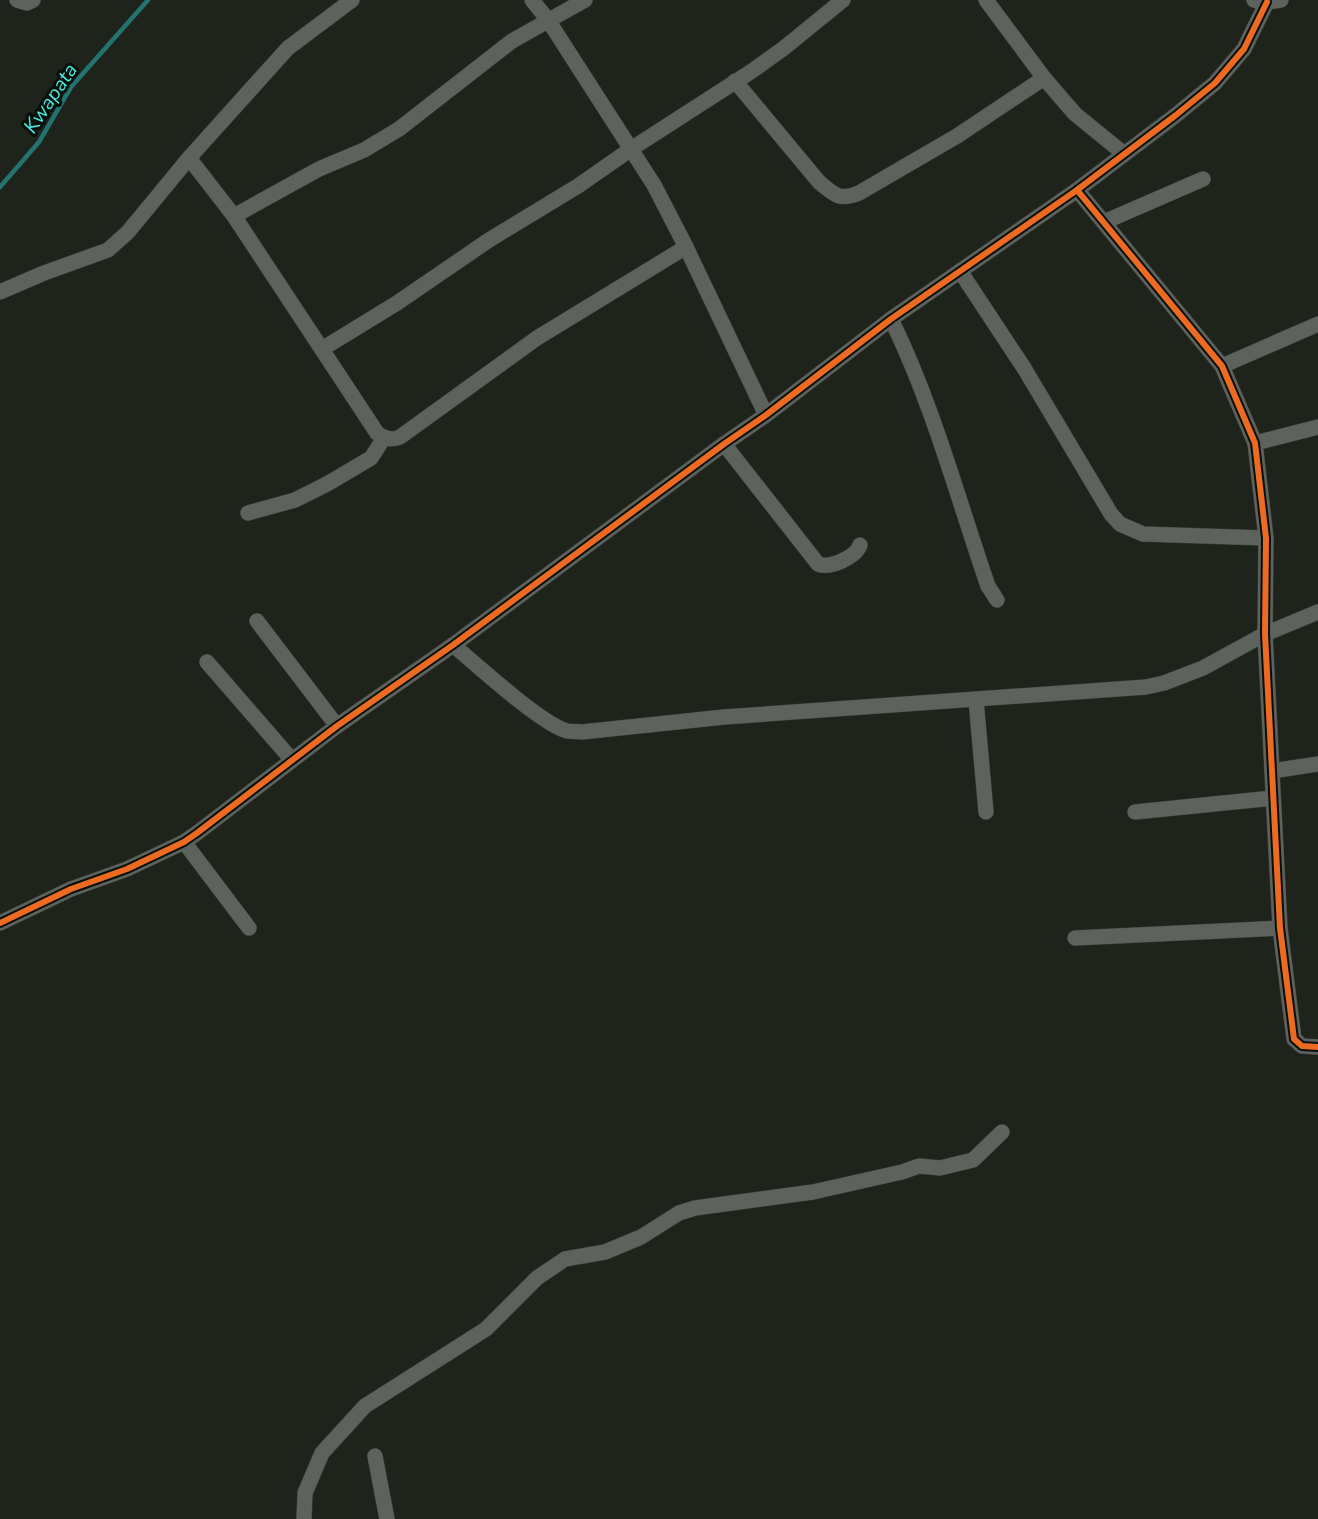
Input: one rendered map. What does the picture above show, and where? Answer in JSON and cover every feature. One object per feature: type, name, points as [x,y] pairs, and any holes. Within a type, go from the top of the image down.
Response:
[{"type":"street","points":[[17,0],[27,3],[33,0]]},
{"type":"street","points":[[0,292],[108,250],[128,231],[189,158],[288,48],[352,0]]},
{"type":"street","points":[[532,0],[548,20],[654,185],[766,415]]},
{"type":"street","points":[[234,216],[319,169],[364,150],[399,129],[512,41],[585,0]]},
{"type":"street","points":[[322,349],[397,303],[489,240],[578,186],[735,81],[784,48],[843,0]]},
{"type":"street","points":[[986,0],[1044,78],[1075,114],[1123,153]]},
{"type":"street","points":[[0,923],[71,889],[127,869],[184,842],[337,726],[453,645],[766,415],[891,319],[1077,190],[1176,115],[1215,82],[1244,49],[1267,1]]},
{"type":"street","points":[[735,81],[819,182],[830,191],[847,198],[957,136],[1044,78]]},
{"type":"street","points":[[189,158],[234,216],[376,433],[393,440],[537,338],[686,247]]},
{"type":"street","points":[[1104,222],[1203,179]]},
{"type":"street","points":[[1077,190],[1222,366],[1256,443],[1266,538],[1265,634],[1280,928],[1294,1039],[1302,1046],[1318,1047]]},
{"type":"street","points":[[960,271],[1024,368],[1111,514],[1120,524],[1143,534],[1266,538]]},
{"type":"street","points":[[891,319],[914,367],[935,423],[985,576],[997,600]]},
{"type":"street","points":[[1222,366],[1318,324]]},
{"type":"street","points":[[1256,443],[1318,427]]},
{"type":"street","points":[[248,513],[295,500],[327,484],[370,458],[384,438]]},
{"type":"street","points":[[724,444],[818,564],[828,565],[853,556],[860,545]]},
{"type":"street","points":[[453,645],[534,711],[567,731],[600,731],[724,717],[1146,687],[1164,683],[1203,668],[1265,634],[1318,612]]},
{"type":"street","points":[[257,621],[337,726]]},
{"type":"street","points":[[207,662],[292,760]]},
{"type":"street","points":[[976,700],[987,812]]},
{"type":"street","points":[[1272,771],[1318,765]]},
{"type":"street","points":[[1135,812],[1273,798]]},
{"type":"street","points":[[184,842],[249,928]]},
{"type":"street","points":[[1075,938],[1280,928]]},
{"type":"street","points":[[304,1519],[304,1493],[322,1452],[365,1406],[486,1329],[537,1278],[564,1259],[605,1252],[641,1237],[679,1213],[695,1208],[813,1192],[919,1166],[940,1168],[973,1160],[1002,1132]]},
{"type":"street","points":[[375,1456],[387,1519]]},
{"type":"waterway","name":"Kwapata","points":[[0,187],[39,142],[71,87],[148,0]]},
{"type":"cycle path","points":[[0,923],[71,889],[127,869],[184,842],[197,833],[337,726],[453,645],[766,415],[891,319],[1077,190],[1176,115],[1215,83],[1244,49],[1267,2]]},
{"type":"cycle path","points":[[1077,190],[1222,366],[1255,443],[1266,538],[1265,634],[1280,928],[1294,1039],[1302,1046],[1318,1047]]}]
